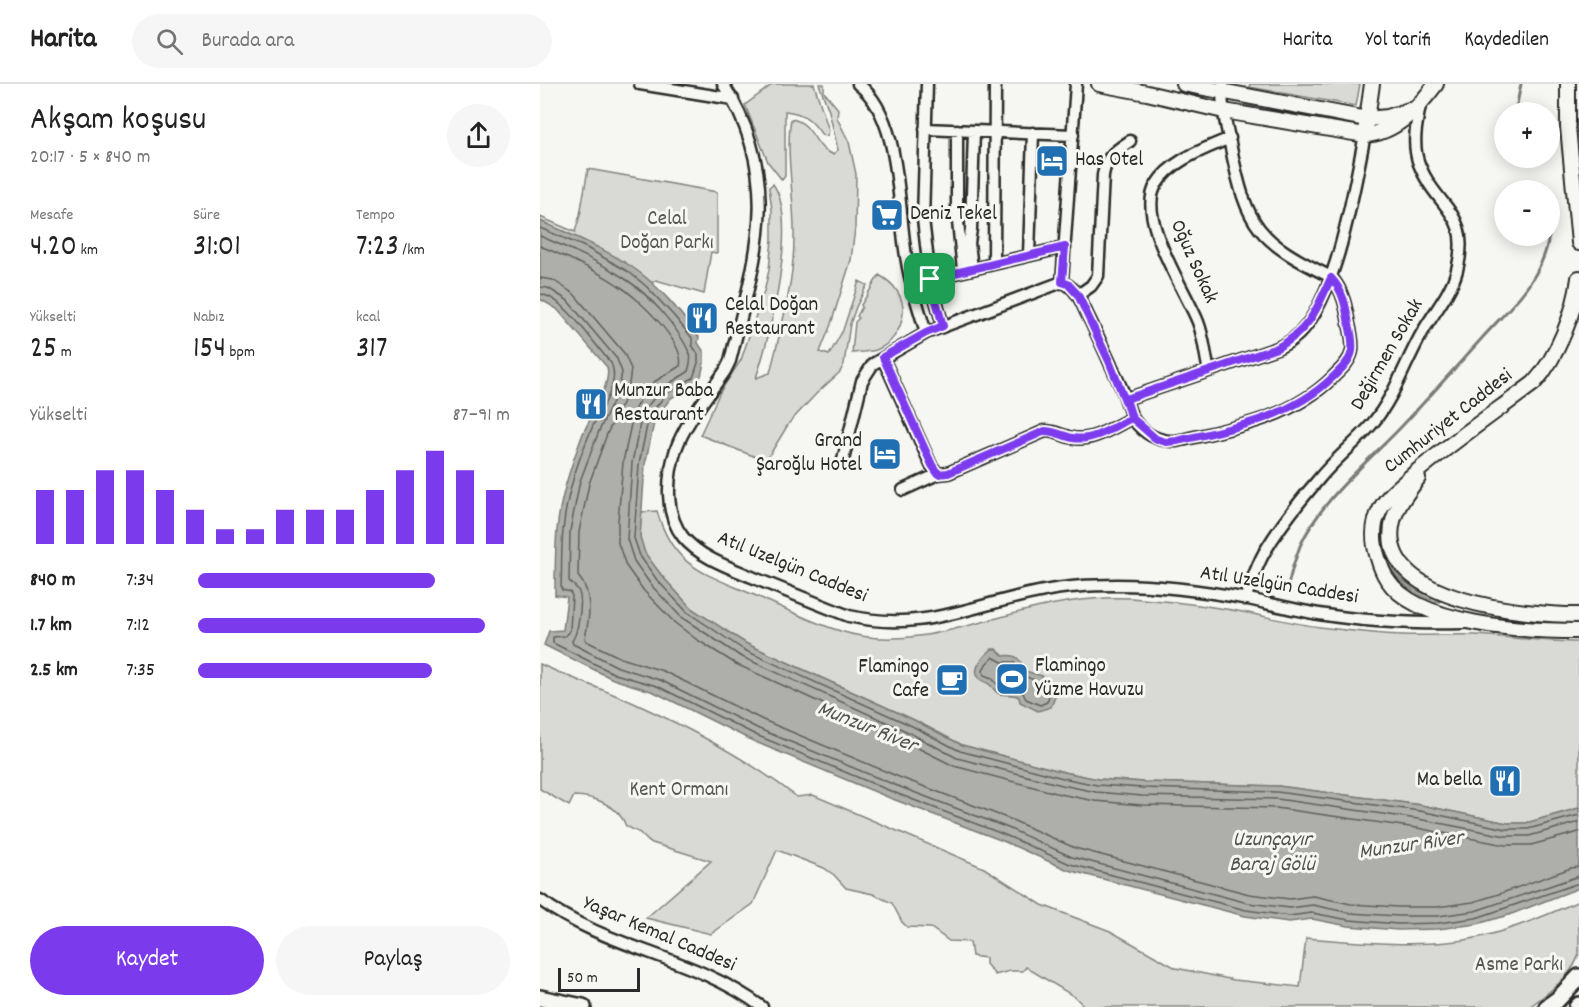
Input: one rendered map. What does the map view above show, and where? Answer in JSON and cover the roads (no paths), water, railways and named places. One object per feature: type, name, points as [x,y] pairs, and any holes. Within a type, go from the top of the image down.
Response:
[{"type":"main road","points":[[1099,84],[1224,111],[1365,135],[1374,135],[1391,128],[1420,106],[1436,84]]},
{"type":"main road","points":[[1185,84],[1222,88],[1367,119],[1388,117],[1420,106]]},
{"type":"main road","points":[[1365,135],[1372,84]]},
{"type":"main road","points":[[1568,84],[1568,127],[1579,243]]},
{"type":"main road","name":"Cumhuriyet Caddesi","points":[[1579,278],[1572,309],[1551,361],[1543,373],[1534,383],[1429,462],[1390,495],[1379,510],[1374,528],[1374,548],[1387,580],[1418,605],[1476,623],[1544,631],[1579,631]]},
{"type":"main road","points":[[1429,462],[1397,508],[1392,524],[1392,543],[1396,557],[1405,570],[1420,583],[1466,600],[1517,612],[1579,615]]},
{"type":"main road","points":[[1547,1007],[1579,977]]},
{"type":"main road","points":[[540,998],[583,1007]]},
{"type":"street","points":[[640,84],[733,99]]},
{"type":"street","name":"Atıl Uzelgün Caddesi","points":[[723,84],[733,99],[746,129],[757,165],[760,200],[759,235],[756,257],[729,361],[725,371],[683,434],[670,473],[671,509],[682,536],[690,545],[731,568],[808,600],[849,616],[871,620],[907,622],[934,618],[1044,591],[1080,586],[1135,586],[1245,599],[1296,610],[1401,623],[1476,623]]},
{"type":"street","points":[[858,84],[870,95],[882,116],[891,142],[906,260],[926,333]]},
{"type":"street","points":[[927,84],[922,202],[930,279],[943,326]]},
{"type":"street","points":[[994,262],[995,84]]},
{"type":"street","points":[[1062,282],[1076,84]]},
{"type":"street","points":[[843,460],[862,381],[873,364],[926,333],[1062,282],[1068,284],[1078,295],[1126,399],[1132,418],[1156,439],[1166,442],[1255,423],[1313,395],[1345,364],[1352,352],[1352,335],[1341,291],[1331,278],[1283,252],[1259,229],[1243,200],[1224,111],[1222,88]]},
{"type":"street","name":"Değirmen Sokak","points":[[1245,599],[1259,562],[1275,536],[1318,479],[1372,424],[1386,402],[1421,333],[1454,280],[1460,255],[1459,227],[1455,217],[1436,194],[1419,164],[1415,138],[1420,106]]},
{"type":"street","points":[[925,129],[1073,135]]},
{"type":"street","points":[[957,130],[957,212],[968,269]]},
{"type":"street","points":[[968,269],[974,131]]},
{"type":"street","points":[[1029,255],[1033,133]]},
{"type":"street","points":[[1126,399],[1260,355],[1294,339],[1304,328],[1318,308],[1331,278],[1365,135]]},
{"type":"street","name":"Oğuz Sokak","points":[[1209,371],[1199,324],[1156,231],[1151,197],[1156,185],[1177,165],[1230,138]]},
{"type":"street","points":[[1078,295],[1091,286],[1098,276],[1105,163],[1110,155],[1130,141]]},
{"type":"street","points":[[930,279],[1065,247]]},
{"type":"street","points":[[883,357],[938,474]]},
{"type":"street","points":[[903,490],[1045,431],[1075,438],[1086,438],[1132,418]]},
{"type":"street","name":"Yaşar Kemal Caddesi","points":[[540,900],[559,914],[589,930],[725,982],[762,1007]]},
{"type":"water","name":"Uzunçayır Baraj Gölü","points":[[540,221],[599,248],[642,274],[668,299],[699,337],[698,343],[704,352],[701,376],[697,383],[671,398],[655,418],[645,465],[640,537],[645,553],[691,608],[747,644],[912,719],[962,745],[1098,779],[1278,786],[1421,805],[1507,823],[1526,823],[1579,808],[1579,888],[1509,915],[1477,924],[1438,929],[1398,930],[1348,926],[1312,919],[1289,922],[1245,916],[1068,870],[1003,841],[890,798],[753,741],[654,692],[613,679],[544,645],[549,631],[563,630],[567,597],[555,595],[555,555],[558,518],[563,494],[582,436],[603,392],[608,374],[607,367],[557,309],[540,299]]},
{"type":"water","name":"Flamingo Yüzme Havuzu","points":[[992,649],[996,649],[1004,656],[1015,657],[1020,660],[1025,671],[1042,676],[1047,682],[1053,683],[1057,692],[1051,707],[1038,711],[1020,702],[1019,697],[998,693],[979,679],[978,665]]},
{"type":"waterway","points":[[1517,102],[1521,84]]},
{"type":"waterway","points":[[1288,585],[1300,546],[1320,512],[1515,303],[1533,279],[1546,246]]},
{"type":"place","name":"Has Otel","points":[[1052,161]]},
{"type":"place","name":"Deniz Tekel","points":[[887,215]]},
{"type":"place","name":"Celal Doğan Restaurant","points":[[702,318]]},
{"type":"place","name":"Munzur Baba Restaurant","points":[[591,404]]},
{"type":"place","name":"Grand Şaroğlu Hotel","points":[[885,454]]},
{"type":"place","name":"Flamingo Yüzme Havuzu","points":[[1012,679]]},
{"type":"place","name":"Flamingo Cafe","points":[[952,680]]},
{"type":"place","name":"Ma bella","points":[[1505,781]]},
{"type":"park label","name":"Celal Doğan Parkı","points":[[667,232]]},
{"type":"park label","name":"Kent Ormanı","points":[[679,791]]},
{"type":"park label","name":"Asme Parkı","points":[[1519,966]]},
{"type":"water label","name":"Munzur River","points":[[867,728]]},
{"type":"water label","name":"Munzur River","points":[[1411,846]]}]
